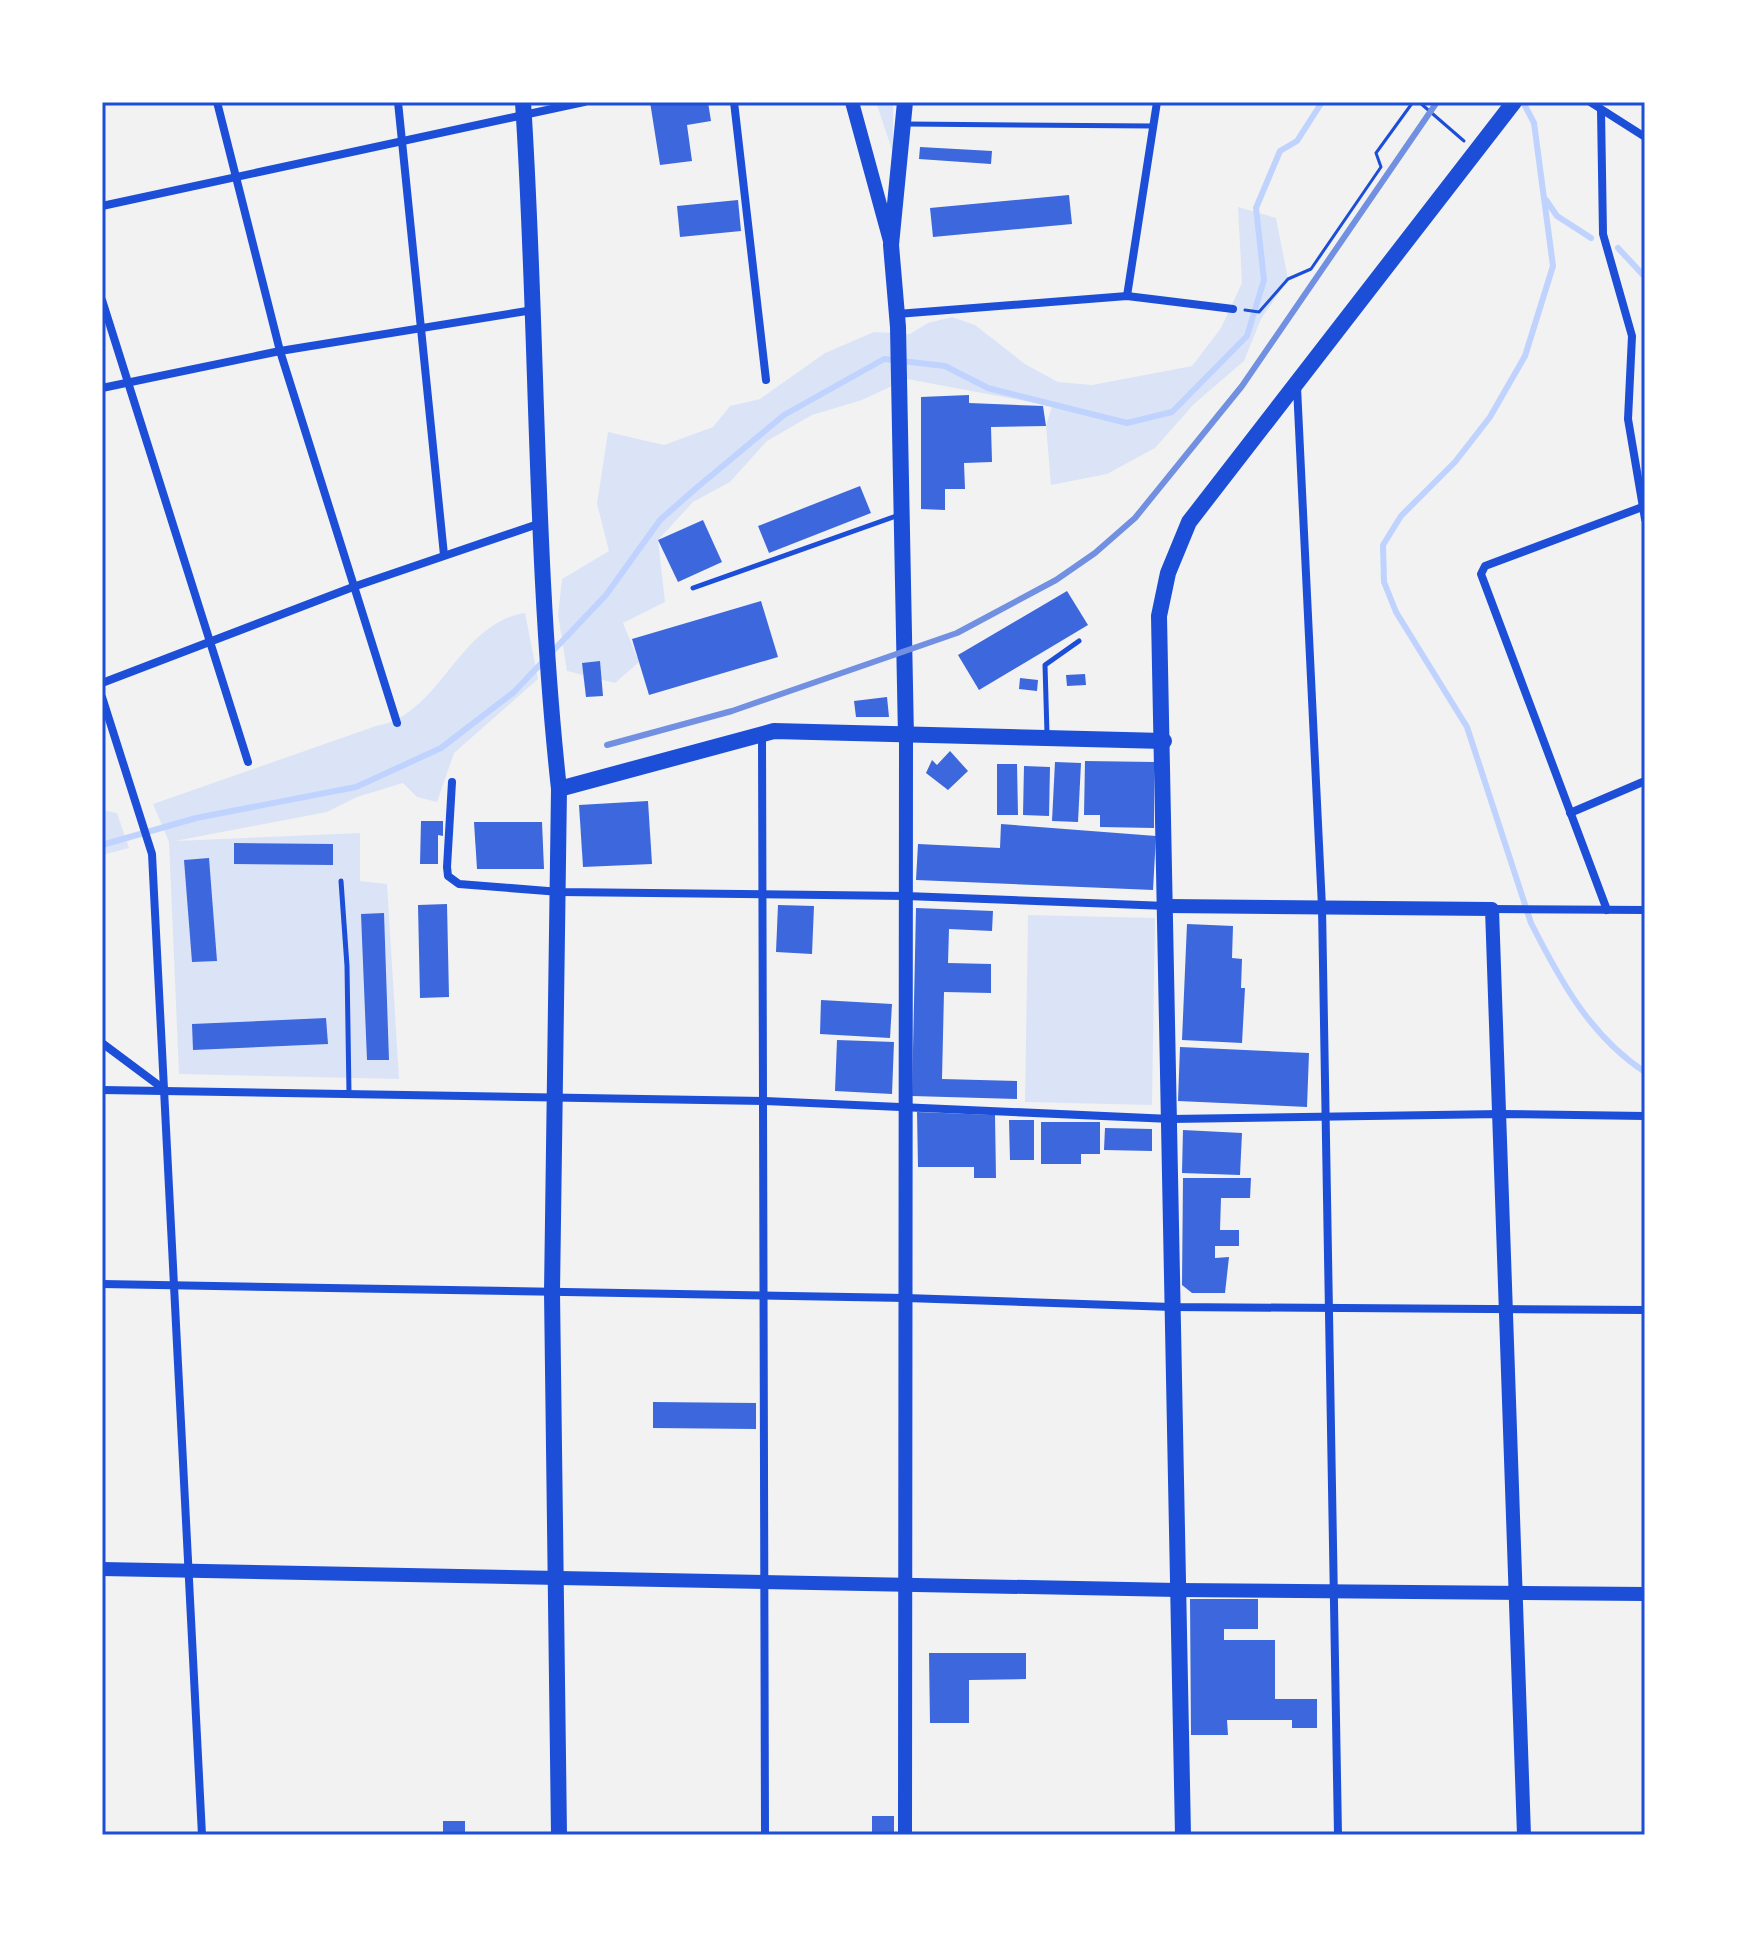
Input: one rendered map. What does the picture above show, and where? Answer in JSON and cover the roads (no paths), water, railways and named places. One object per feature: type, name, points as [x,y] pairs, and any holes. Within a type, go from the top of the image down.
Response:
[{"type":"main road","points":[[905,102],[891,245],[898,321],[906,737]]},
{"type":"main road","points":[[1183,1835],[1164,741],[1159,616],[1168,573],[1189,522],[1514,102]]},
{"type":"main road","points":[[524,109],[538,524],[548,685],[559,789],[560,892],[552,1292],[553,1576],[559,1835]]},
{"type":"main road","points":[[559,789],[774,731],[906,737],[1164,741]]},
{"type":"street","points":[[217,102],[280,351],[397,723]]},
{"type":"street","points":[[398,102],[444,555]]},
{"type":"street","points":[[102,206],[401,142],[524,109],[584,102]]},
{"type":"street","points":[[734,102],[766,380]]},
{"type":"street","points":[[852,102],[891,245]]},
{"type":"street","points":[[1127,296],[1157,102]]},
{"type":"street","points":[[1590,102],[1645,137]]},
{"type":"street","points":[[1601,110],[1603,234],[1632,336],[1628,419],[1645,519]]},
{"type":"street","points":[[898,321],[1127,296],[1233,309]]},
{"type":"street","points":[[102,300],[248,762]]},
{"type":"street","points":[[102,388],[280,351],[533,310]]},
{"type":"street","points":[[1297,386],[1322,907],[1338,1835]]},
{"type":"street","points":[[1607,910],[1482,569],[1643,507]]},
{"type":"street","points":[[102,683],[353,587],[538,524]]},
{"type":"street","points":[[102,697],[152,854],[202,1835]]},
{"type":"street","points":[[762,734],[765,1835]]},
{"type":"street","points":[[905,1835],[906,1298],[903,1106],[906,737]]},
{"type":"street","points":[[1570,813],[1645,781]]},
{"type":"street","points":[[452,782],[448,876],[459,884],[560,892],[906,896],[1167,906],[1645,910]]},
{"type":"street","points":[[1492,909],[1524,1835]]},
{"type":"street","points":[[102,1043],[166,1091]]},
{"type":"street","points":[[102,1090],[765,1101],[1171,1119],[1501,1114],[1645,1116]]},
{"type":"street","points":[[102,1284],[906,1298],[1172,1307],[1645,1310]]},
{"type":"street","points":[[102,1569],[905,1582],[1177,1590],[1645,1594]]},
{"type":"lane","points":[[904,124],[1154,126]]},
{"type":"lane","points":[[693,588],[900,514]]},
{"type":"lane","points":[[1047,739],[1045,665],[1079,641]]},
{"type":"lane","points":[[341,881],[347,966],[349,1094]]},
{"type":"waterway","points":[[102,845],[196,818],[356,787],[441,748],[514,692],[606,595],[660,520],[694,490],[784,415],[884,359],[945,366],[988,388],[1127,423],[1172,412],[1247,336],[1264,280],[1256,208],[1280,151],[1297,141],[1322,102]]},
{"type":"waterway","points":[[1523,102],[1534,123],[1553,266],[1525,356],[1490,417],[1455,462],[1401,516],[1383,545],[1384,582],[1396,612],[1467,727],[1531,923],[1542,944],[1565,986],[1592,1024],[1608,1042],[1645,1072]]},
{"type":"waterway","points":[[1546,200],[1557,216],[1591,238]]},
{"type":"waterway","points":[[1618,248],[1645,277]]},
{"type":"railway","points":[[607,745],[732,711],[957,633],[1056,580],[1095,553],[1135,518],[1242,386],[1437,102]]}]
